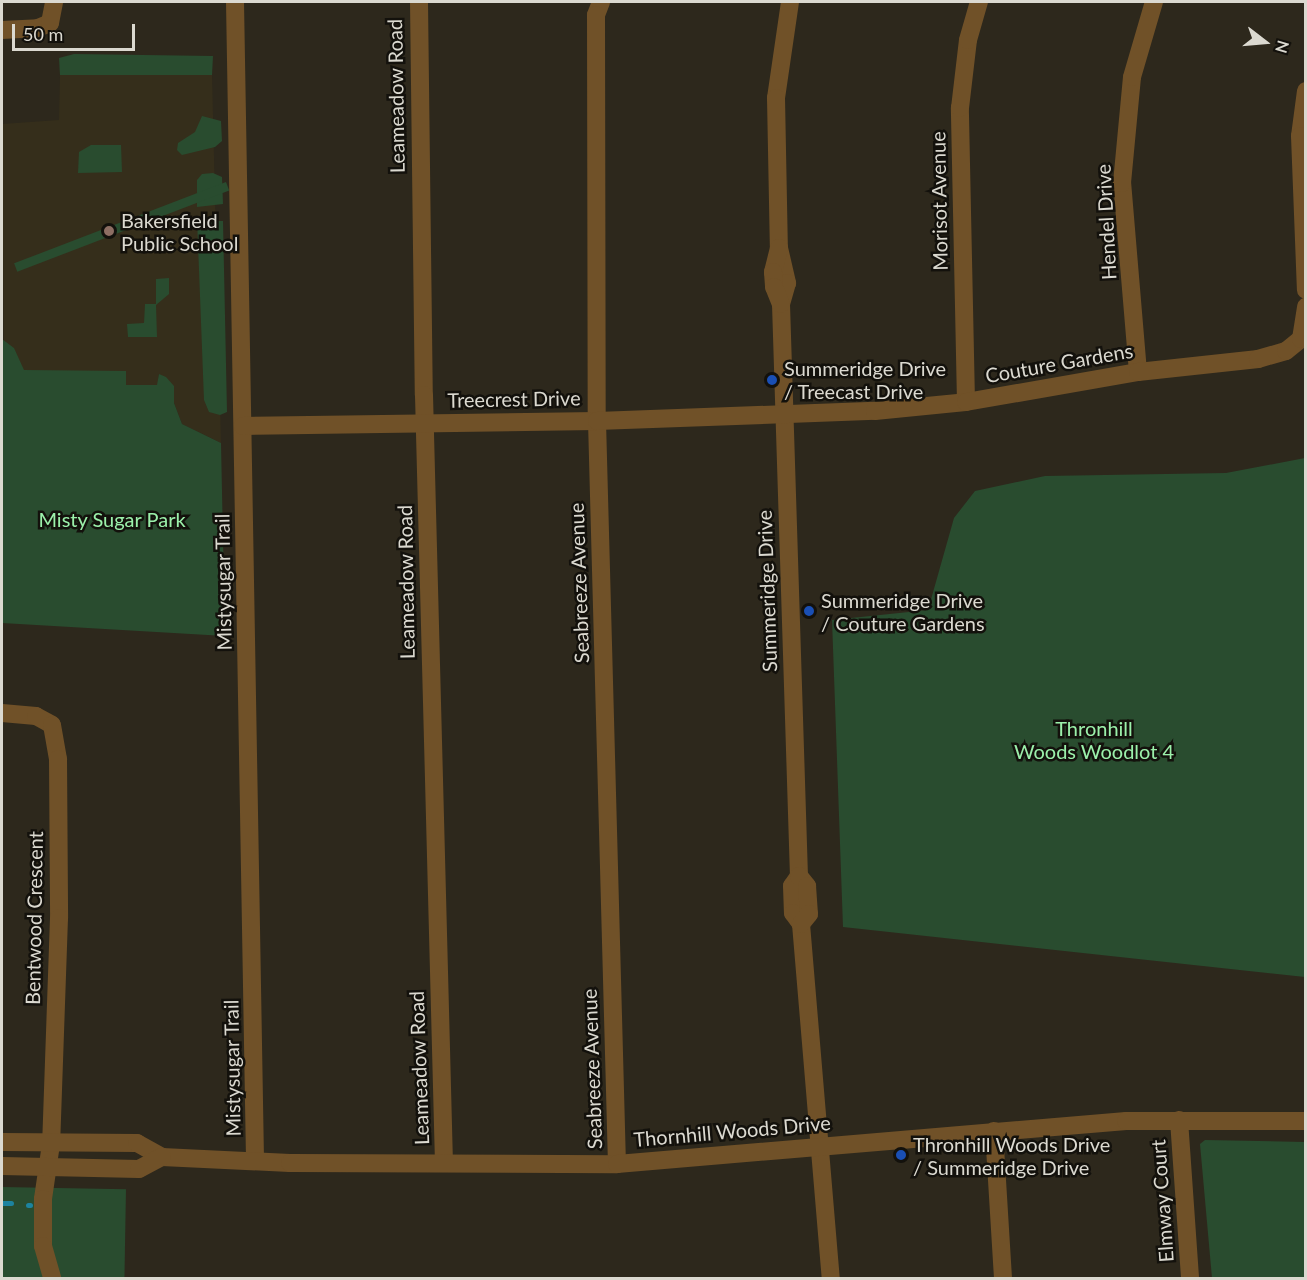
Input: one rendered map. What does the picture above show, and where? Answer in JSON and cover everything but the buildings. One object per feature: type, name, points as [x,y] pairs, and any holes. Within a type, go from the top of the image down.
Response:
[{"type":"street","points":[[2,30],[38,28],[50,23],[54,2]]},
{"type":"street","name":"Mistysugar Trail","points":[[235,2],[255,1161]]},
{"type":"street","name":"Leameadow Road","points":[[419,2],[426,423],[444,1162]]},
{"type":"street","name":"Seabreeze Avenue","points":[[601,2],[596,15],[597,421],[617,1164]]},
{"type":"street","name":"Summeridge Drive","points":[[790,2],[776,99],[779,248],[787,283],[781,304],[799,876],[792,886],[793,914],[801,924],[818,1146],[831,1278]]},
{"type":"street","name":"Morisot Avenue","points":[[966,402],[960,108],[968,40],[979,2]]},
{"type":"street","name":"Hendel Drive","points":[[1138,372],[1122,183],[1132,77],[1154,2]]},
{"type":"street","points":[[1305,91],[1300,136],[1305,290]]},
{"type":"street","name":"Couture Gardens","points":[[785,414],[966,402],[1138,372],[1258,359],[1286,351],[1301,339],[1305,306]]},
{"type":"street","name":"Treecrest Drive","points":[[243,426],[597,421],[785,414]]},
{"type":"street","name":"Bentwood Crescent","points":[[2,713],[36,716],[52,725],[58,759],[59,918],[50,1166],[43,1199],[43,1246],[52,1278]]},
{"type":"street","name":"Thornhill Woods Drive","points":[[2,1142],[137,1143],[162,1157],[255,1161],[617,1164],[993,1131],[1179,1120],[1305,1121]]},
{"type":"street","name":"Elmway Court","points":[[1179,1120],[1190,1278]]},
{"type":"street","points":[[993,1131],[1003,1278]]},
{"type":"street","name":"Thornhill Woods Drive","points":[[2,1166],[139,1169],[162,1157]]},
{"type":"shaded area","name":"Bakersfield Public School","points":[[60,75],[212,75],[221,443],[182,424],[174,403],[174,386],[159,374],[158,385],[126,385],[125,371],[4,371],[2,124],[59,120]]},
{"type":"green space","points":[[74,54],[213,56],[212,75],[60,75],[59,58]]},
{"type":"green space","points":[[202,116],[221,121],[222,141],[215,147],[182,155],[177,150],[178,143],[195,132]]},
{"type":"green space","points":[[91,145],[121,145],[122,172],[78,173],[79,152]]},
{"type":"green space","points":[[213,173],[222,177],[223,204],[197,207],[197,180],[202,174]]},
{"type":"green space","points":[[226,182],[229,190],[17,272],[14,263]]},
{"type":"green space","points":[[210,217],[211,221],[223,221],[227,412],[220,415],[209,412],[204,400],[197,218]]},
{"type":"green space","points":[[169,278],[169,294],[156,305],[157,337],[128,337],[127,324],[144,323],[145,304],[156,304],[156,279]]},
{"type":"green space","name":"Misty Sugar Park","points":[[2,339],[14,348],[24,370],[126,371],[126,385],[157,385],[159,374],[166,377],[174,386],[174,403],[182,424],[221,443],[225,636],[2,623]]},
{"type":"green space","name":"Thronhill Woods Woodlot 4","points":[[1305,458],[1305,977],[843,927],[832,620],[928,610],[954,518],[975,491],[1045,476],[1226,473]]},
{"type":"green space","points":[[1205,1140],[1305,1142],[1305,1278],[1212,1278],[1200,1144]]},
{"type":"green space","points":[[2,1187],[126,1189],[124,1278],[2,1278]]},
{"type":"waterway","points":[[2,1203],[11,1203]]},
{"type":"place","name":"Bakersfield Public School","points":[[109,231]]},
{"type":"place","name":"Summeridge Drive / Treecast Drive","points":[[772,380]]},
{"type":"place","name":"Summeridge Drive / Couture Gardens","points":[[809,611]]},
{"type":"place","name":"Thronhill Woods Drive / Summeridge Drive","points":[[901,1155]]}]
